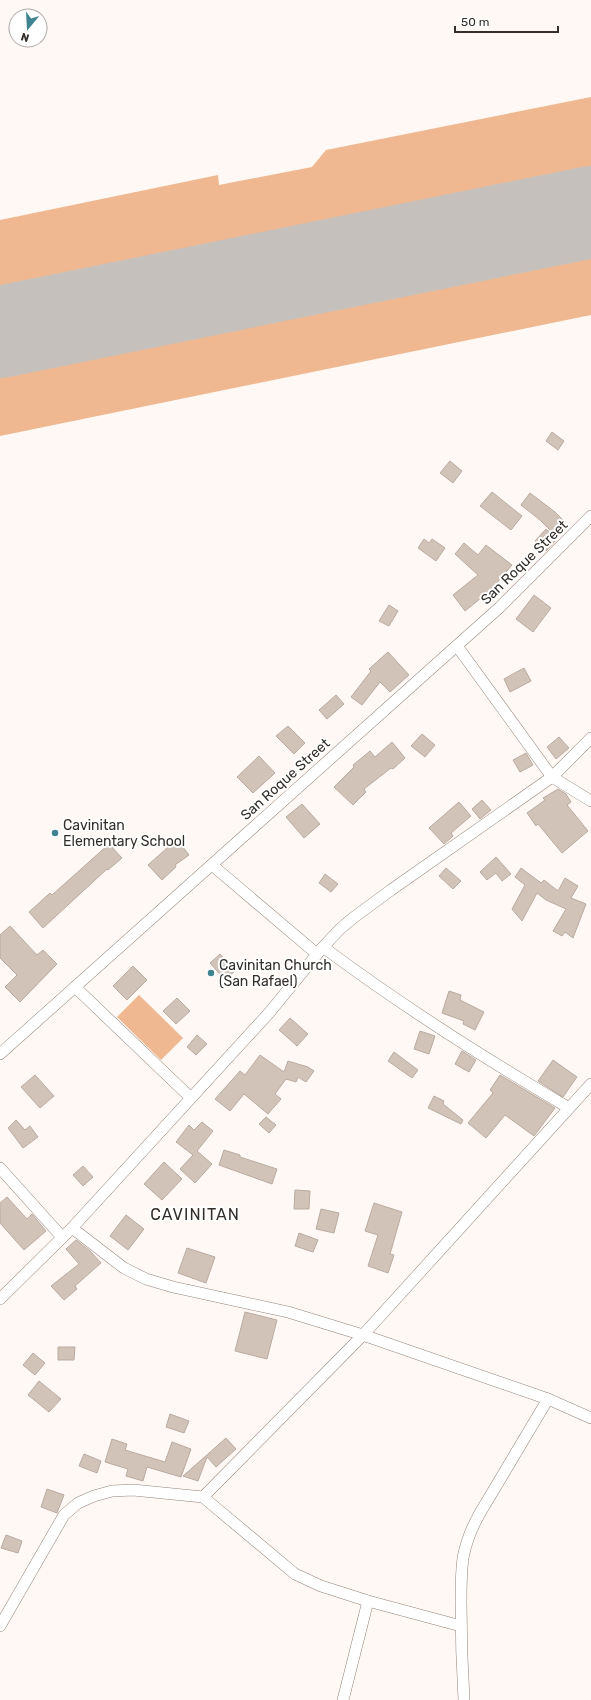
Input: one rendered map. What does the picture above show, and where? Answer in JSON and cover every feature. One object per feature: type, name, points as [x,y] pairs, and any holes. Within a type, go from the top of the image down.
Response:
[{"type":"street","name":"San Roque Street","points":[[0,1054],[457,646],[589,522]]},
{"type":"street","points":[[457,646],[552,777],[591,801]]},
{"type":"street","points":[[0,1299],[72,1228],[269,1013],[320,951],[353,918],[552,777],[591,738]]},
{"type":"street","points":[[212,864],[320,951],[493,1063],[569,1108]]},
{"type":"street","points":[[75,987],[191,1098]]},
{"type":"street","points":[[203,1497],[363,1335],[591,1084]]},
{"type":"street","points":[[0,1168],[62,1237]]},
{"type":"street","points":[[72,1228],[124,1268],[146,1279],[173,1287],[288,1312],[363,1335],[548,1399],[591,1418]]},
{"type":"street","points":[[464,1700],[461,1626],[463,1559],[473,1525],[548,1399]]},
{"type":"street","points":[[0,1626],[64,1515],[78,1503],[94,1496],[112,1491],[133,1490],[203,1497],[295,1574],[321,1586],[368,1602],[461,1626]]},
{"type":"street","points":[[343,1700],[368,1602]]},
{"type":"shaded area","points":[[591,97],[591,173],[0,296],[0,220],[218,175],[219,185],[312,167],[326,150]]},
{"type":"shaded area","points":[[591,252],[591,315],[0,436],[0,369]]},
{"type":"shaded area","points":[[139,995],[183,1038],[161,1060],[117,1017]]},
{"type":"building","points":[[552,432],[564,441],[558,450],[546,441]]},
{"type":"building","points":[[450,461],[462,471],[453,483],[440,473]]},
{"type":"building","points":[[492,492],[522,516],[511,530],[480,506]]},
{"type":"building","points":[[530,493],[555,512],[565,522],[553,533],[540,520],[521,505]]},
{"type":"building","points":[[546,529],[557,539],[546,551],[535,541]]},
{"type":"building","points":[[424,539],[429,543],[432,539],[445,548],[436,561],[418,548]]},
{"type":"building","points":[[464,543],[478,555],[486,545],[512,565],[491,590],[465,611],[453,595],[478,575],[455,554]]},
{"type":"building","points":[[534,595],[551,608],[533,632],[516,619]]},
{"type":"building","points":[[389,605],[398,611],[389,626],[379,621]]},
{"type":"building","points":[[388,652],[409,675],[390,692],[380,682],[362,705],[351,697],[371,671],[369,669]]},
{"type":"building","points":[[524,668],[531,681],[510,692],[504,679]]},
{"type":"building","points":[[336,695],[344,704],[327,719],[319,710]]},
{"type":"building","points":[[288,726],[305,743],[294,754],[276,736]]},
{"type":"building","points":[[422,734],[435,745],[425,757],[411,746]]},
{"type":"building","points":[[559,737],[569,748],[556,759],[547,747]]},
{"type":"building","points":[[392,742],[405,758],[393,769],[391,768],[364,789],[366,792],[353,805],[334,787],[354,767],[353,765],[370,751],[375,757]]},
{"type":"building","points":[[526,753],[533,765],[520,772],[513,760]]},
{"type":"building","points":[[259,756],[275,773],[253,793],[237,777]]},
{"type":"building","points":[[558,789],[566,794],[571,802],[567,805],[588,831],[562,853],[538,824],[536,826],[527,813],[545,800],[543,798]]},
{"type":"building","points":[[482,800],[491,810],[480,819],[472,809]]},
{"type":"building","points":[[459,802],[471,816],[451,833],[453,836],[444,844],[429,828]]},
{"type":"building","points":[[302,804],[320,824],[304,838],[286,817]]},
{"type":"building","points":[[177,839],[189,855],[175,865],[176,867],[162,880],[148,865]]},
{"type":"building","points":[[109,844],[122,858],[108,870],[107,869],[43,928],[29,912],[50,893],[52,895]]},
{"type":"building","points":[[496,857],[511,874],[502,881],[496,873],[487,880],[480,872]]},
{"type":"building","points":[[446,868],[461,881],[453,889],[439,876]]},
{"type":"building","points":[[521,868],[541,883],[544,880],[558,891],[565,878],[578,886],[571,898],[586,904],[573,938],[565,932],[562,936],[553,931],[566,909],[546,900],[537,893],[522,921],[512,909],[525,885],[515,877]]},
{"type":"building","points":[[325,874],[338,884],[331,892],[319,883]]},
{"type":"building","points":[[10,926],[37,955],[43,950],[57,964],[20,1002],[5,987],[17,975],[0,958],[0,935]]},
{"type":"building","points":[[220,954],[235,971],[225,980],[210,963]]},
{"type":"building","points":[[133,966],[147,980],[127,1000],[113,986]]},
{"type":"building","points":[[449,991],[461,995],[460,1000],[484,1012],[475,1030],[463,1024],[464,1021],[442,1013]]},
{"type":"building","points":[[177,998],[190,1011],[176,1024],[163,1011]]},
{"type":"building","points":[[290,1018],[308,1034],[297,1046],[279,1030]]},
{"type":"building","points":[[420,1031],[435,1036],[429,1054],[414,1049]]},
{"type":"building","points":[[197,1035],[207,1044],[196,1055],[187,1047]]},
{"type":"building","points":[[462,1051],[476,1060],[469,1072],[455,1064]]},
{"type":"building","points":[[394,1052],[418,1070],[412,1078],[388,1061]]},
{"type":"building","points":[[260,1055],[284,1072],[288,1061],[308,1067],[314,1071],[306,1082],[298,1077],[296,1082],[286,1079],[275,1094],[281,1099],[268,1114],[244,1094],[230,1111],[215,1099],[240,1071],[245,1075]]},
{"type":"building","points":[[553,1060],[577,1077],[563,1097],[538,1081]]},
{"type":"building","points":[[35,1075],[54,1096],[40,1108],[21,1087]]},
{"type":"building","points":[[500,1075],[555,1108],[534,1136],[505,1115],[486,1138],[468,1123],[493,1093],[490,1090]]},
{"type":"building","points":[[434,1096],[444,1101],[443,1104],[463,1120],[461,1124],[428,1108]]},
{"type":"building","points":[[266,1117],[276,1125],[269,1133],[259,1124]]},
{"type":"building","points":[[16,1120],[25,1130],[30,1126],[38,1137],[23,1148],[8,1128]]},
{"type":"building","points":[[202,1122],[213,1131],[197,1151],[212,1164],[195,1183],[180,1169],[193,1155],[176,1142],[189,1125],[194,1130]]},
{"type":"building","points":[[224,1150],[277,1169],[272,1184],[219,1165]]},
{"type":"building","points":[[164,1162],[182,1179],[162,1200],[144,1184]]},
{"type":"building","points":[[83,1166],[93,1177],[83,1186],[73,1175]]},
{"type":"building","points":[[295,1190],[310,1191],[309,1209],[294,1209]]},
{"type":"building","points":[[7,1197],[27,1219],[32,1214],[46,1231],[24,1250],[0,1223],[0,1203]]},
{"type":"building","points":[[374,1203],[402,1212],[390,1254],[394,1255],[388,1273],[368,1266],[378,1235],[365,1231]]},
{"type":"building","points":[[321,1209],[339,1213],[334,1233],[316,1229]]},
{"type":"building","points":[[126,1215],[144,1229],[128,1250],[110,1236]]},
{"type":"building","points":[[299,1233],[318,1240],[313,1252],[295,1246]]},
{"type":"building","points":[[76,1240],[90,1251],[101,1263],[75,1286],[77,1289],[64,1300],[51,1286],[79,1264],[66,1249]]},
{"type":"building","points":[[187,1248],[215,1257],[206,1283],[178,1273]]},
{"type":"building","points":[[245,1312],[277,1320],[267,1359],[235,1351]]},
{"type":"building","points":[[58,1347],[75,1347],[74,1360],[58,1360]]},
{"type":"building","points":[[33,1353],[45,1363],[35,1375],[23,1365]]},
{"type":"building","points":[[39,1381],[61,1399],[49,1412],[28,1395]]},
{"type":"building","points":[[170,1414],[189,1421],[184,1433],[166,1427]]},
{"type":"building","points":[[226,1438],[236,1449],[216,1467],[207,1457],[198,1481],[183,1476]]},
{"type":"building","points":[[112,1439],[127,1444],[125,1450],[165,1462],[172,1442],[191,1449],[181,1477],[147,1467],[143,1481],[126,1476],[128,1469],[105,1462]]},
{"type":"building","points":[[84,1454],[101,1461],[97,1473],[79,1466]]},
{"type":"building","points":[[47,1489],[64,1495],[57,1513],[41,1507]]},
{"type":"building","points":[[6,1535],[22,1541],[18,1553],[1,1548]]},
{"type":"runway","points":[[0,332],[591,212]]},
{"type":"place","name":"Cavinitan Elementary School","points":[[55,833]]},
{"type":"place","name":"Cavinitan Church (San Rafael)","points":[[211,973]]},
{"type":"district","name":"CAVINITAN","points":[[195,1214]]}]
